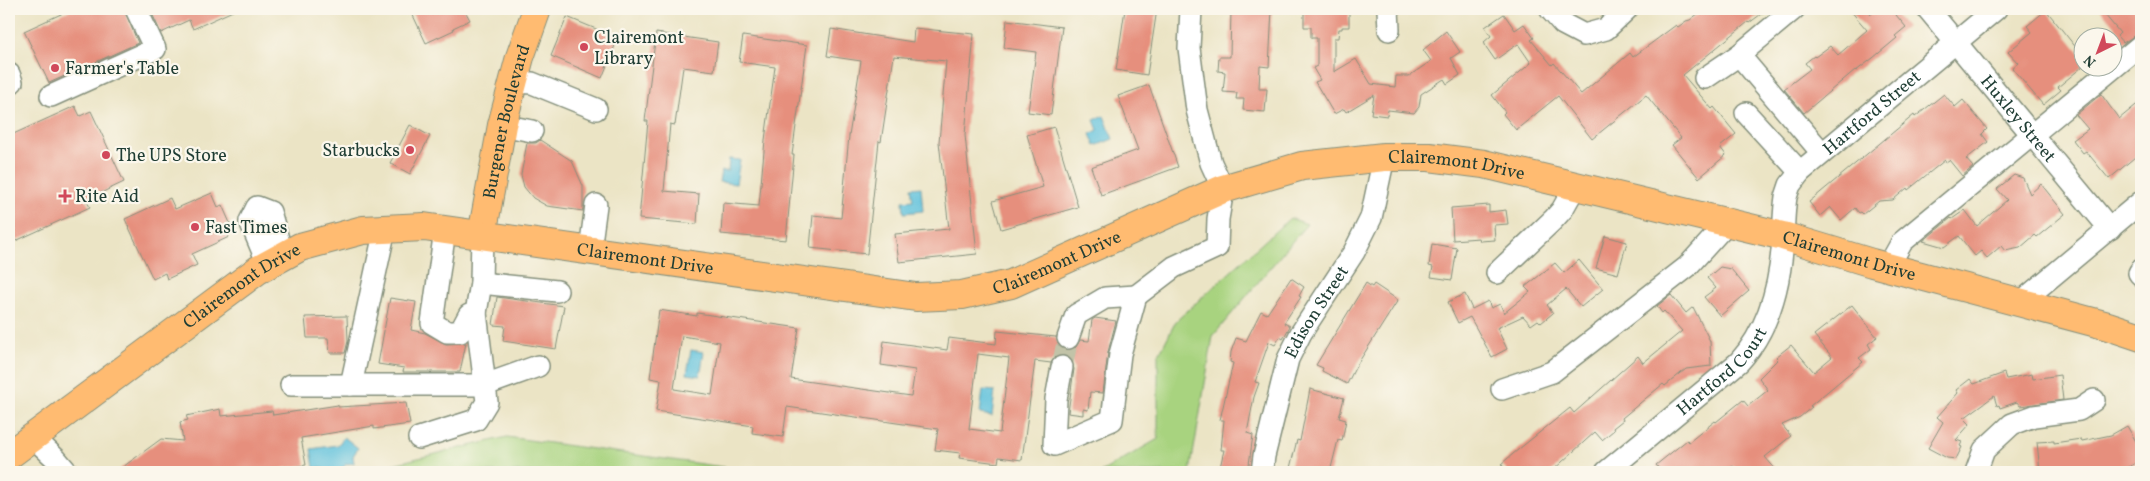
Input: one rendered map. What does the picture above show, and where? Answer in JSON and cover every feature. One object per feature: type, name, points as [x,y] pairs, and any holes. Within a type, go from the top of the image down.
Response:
[{"type":"main road","name":"Burgener Boulevard","points":[[482,235],[502,125],[537,9]]},
{"type":"main road","name":"Clairemont Drive","points":[[9,455],[162,340],[275,260],[300,247],[363,230],[424,227],[916,297],[962,295],[1010,284],[1223,189],[1302,166],[1384,157],[1429,158],[1484,164],[1576,185],[1783,236],[1888,267],[2108,326],[2141,338]]},
{"type":"street","points":[[51,96],[155,49],[136,9]]},
{"type":"street","points":[[1068,338],[1076,315],[1105,298],[1136,296],[1174,267],[1217,247],[1218,219],[1223,189],[1210,163],[1197,110],[1189,48],[1191,9]]},
{"type":"street","points":[[1388,9],[1389,30]]},
{"type":"street","points":[[1550,9],[1563,24],[1584,35],[1606,29],[1627,9]]},
{"type":"street","points":[[1706,78],[1739,55],[1794,9]]},
{"type":"street","name":"Huxley Street","points":[[1928,9],[2110,229]]},
{"type":"street","name":"Hartford Street","points":[[1783,236],[1786,197],[1790,185],[1800,172],[1996,9]]},
{"type":"street","points":[[1888,267],[1902,242],[2141,45]]},
{"type":"street","points":[[1739,55],[1822,153]]},
{"type":"street","points":[[9,74],[12,82],[9,84]]},
{"type":"street","points":[[514,82],[532,83],[596,109]]},
{"type":"street","points":[[1746,112],[1800,172]]},
{"type":"street","points":[[502,125],[532,131]]},
{"type":"street","name":"Edison Street","points":[[1262,472],[1264,456],[1288,358],[1301,333],[1354,252],[1371,218],[1384,157]]},
{"type":"street","points":[[1497,273],[1562,210],[1576,185]]},
{"type":"street","points":[[2021,302],[2141,202]]},
{"type":"street","points":[[590,250],[596,205]]},
{"type":"street","points":[[1502,389],[1552,372],[1687,267],[1727,223]]},
{"type":"street","points":[[351,385],[390,229]]},
{"type":"street","points":[[445,230],[432,323],[447,332],[460,332],[469,315],[476,313]]},
{"type":"street","points":[[419,438],[476,420],[487,402],[476,313],[481,283],[482,235]]},
{"type":"street","name":"Hartford Court","points":[[1606,472],[1739,362],[1753,346],[1765,324],[1779,275],[1783,236]]},
{"type":"street","points":[[2141,270],[2139,273],[2141,275]]},
{"type":"street","points":[[481,283],[557,291]]},
{"type":"street","points":[[1062,367],[1056,399],[1054,445],[1112,420],[1120,354],[1136,296]]},
{"type":"street","points":[[291,385],[485,385],[538,366]]},
{"type":"street","points":[[1976,472],[1984,450],[2012,424],[2034,416],[2079,410],[2094,400]]},
{"type":"street","points":[[33,437],[67,472]]},
{"type":"green space","points":[[1290,218],[1307,224],[1213,336],[1190,472],[1101,472],[1158,439],[1158,356],[1176,321]]},
{"type":"green space","points":[[507,437],[759,472],[373,472],[389,465]]},
{"type":"water","points":[[1104,116],[1113,139],[1095,146],[1090,134],[1098,130],[1094,120]]},
{"type":"water","points":[[729,159],[740,160],[736,184],[719,182],[721,171],[728,171]]},
{"type":"water","points":[[921,187],[923,211],[904,213],[903,201],[913,200],[911,188]]},
{"type":"water","points":[[691,350],[704,352],[700,376],[687,374]]},
{"type":"water","points":[[983,390],[995,391],[992,416],[980,414]]},
{"type":"water","points":[[344,437],[358,448],[353,456],[354,463],[346,464],[340,472],[328,472],[321,467],[314,468],[311,449],[338,445]]},
{"type":"building","points":[[72,9],[124,9],[138,43],[49,83],[24,31]]},
{"type":"building","points":[[150,9],[237,9],[193,29],[189,20],[161,33]]},
{"type":"building","points":[[410,9],[464,9],[470,20],[426,43]]},
{"type":"building","points":[[1125,9],[1157,9],[1147,75],[1116,70]]},
{"type":"building","points":[[1231,9],[1272,9],[1269,67],[1260,66],[1259,89],[1267,89],[1265,112],[1243,110],[1244,99],[1236,99],[1237,93],[1223,92],[1225,72],[1218,71],[1219,57],[1230,57]]},
{"type":"building","points":[[1304,9],[1349,9],[1349,27],[1339,29],[1338,38],[1334,38],[1334,72],[1356,59],[1371,84],[1395,87],[1396,76],[1409,76],[1431,61],[1423,50],[1446,31],[1460,52],[1451,58],[1460,75],[1447,84],[1444,79],[1421,94],[1419,107],[1414,113],[1388,110],[1387,116],[1371,114],[1374,95],[1346,112],[1344,109],[1334,114],[1315,82],[1320,80],[1313,68],[1317,66],[1317,38],[1311,38],[1311,27],[1304,27]]},
{"type":"building","points":[[1704,9],[1768,9],[1748,22],[1683,75],[1712,109],[1714,107],[1736,134],[1720,147],[1726,155],[1699,178],[1672,145],[1681,138],[1646,95],[1592,139],[1558,96],[1516,130],[1503,114],[1505,112],[1492,95],[1531,63],[1518,44],[1495,60],[1486,47],[1484,42],[1491,36],[1485,27],[1504,14],[1515,30],[1524,24],[1534,38],[1531,40],[1552,65],[1554,63],[1581,94],[1630,53],[1633,57],[1676,25],[1678,27]]},
{"type":"building","points":[[1849,9],[1867,9],[1871,14],[1878,9],[1891,9],[1906,27],[1895,36],[1897,38],[1804,113],[1784,89],[1810,69],[1805,63],[1814,56],[1830,46],[1838,55],[1867,30]]},
{"type":"building","points":[[2100,9],[2136,9],[2141,15],[2141,23],[2135,28],[2139,33],[2123,43],[2122,28],[2116,28]]},
{"type":"building","points":[[2046,10],[2072,42],[2072,75],[2058,87],[2061,90],[2043,105],[2012,68],[2018,63],[2008,52],[2032,32],[2027,26]]},
{"type":"building","name":"Clairemont Library","points":[[567,17],[618,38],[602,78],[551,56]]},
{"type":"building","points":[[1007,20],[1062,27],[1051,115],[1028,112],[1036,52],[1004,48]]},
{"type":"building","points":[[914,28],[974,34],[965,135],[977,254],[899,262],[895,234],[949,229],[939,142],[946,61],[894,56],[881,142],[879,141],[867,254],[810,248],[813,215],[841,218],[849,136],[861,61],[827,56],[831,29],[913,42]]},
{"type":"building","points":[[656,33],[718,42],[714,71],[683,67],[675,125],[670,124],[664,191],[699,194],[697,224],[639,219],[648,121],[645,121]]},
{"type":"building","points":[[743,36],[807,45],[792,155],[794,155],[786,240],[721,234],[723,203],[759,206],[765,140],[775,67],[739,62]]},
{"type":"building","points":[[1149,85],[1178,167],[1101,195],[1091,167],[1138,150],[1118,96]]},
{"type":"building","points":[[1944,94],[1955,107],[1963,100],[1987,129],[1982,134],[1988,142],[1966,159],[1973,167],[1962,176],[1949,160],[1946,162],[1945,160],[1893,200],[1879,201],[1863,214],[1859,213],[1855,208],[1841,220],[1830,207],[1820,216],[1809,202],[1914,115],[1915,117]]},
{"type":"building","points":[[2101,94],[2119,119],[2141,101],[2141,152],[2109,179],[2086,151],[2083,153],[2073,140],[2088,129],[2076,115]]},
{"type":"building","points":[[75,106],[80,116],[91,111],[124,182],[86,200],[90,207],[9,244],[9,136]]},
{"type":"building","name":"Starbucks","points":[[410,125],[430,136],[410,174],[390,163]]},
{"type":"building","points":[[1054,127],[1078,207],[1001,229],[993,201],[1043,187],[1027,135]]},
{"type":"building","points":[[540,140],[572,161],[583,186],[583,211],[547,206],[533,198],[524,187],[521,175],[527,143],[536,143]]},
{"type":"building","points":[[2014,175],[2023,178],[2030,194],[2041,184],[2065,214],[2020,248],[2005,251],[2001,246],[1987,258],[1981,251],[1975,256],[1959,236],[1944,247],[1923,241],[1951,218],[1965,210],[1977,226],[2007,200],[1997,189]]},
{"type":"building","points":[[212,193],[218,207],[222,205],[230,223],[224,226],[229,237],[192,254],[197,265],[167,279],[165,273],[153,279],[125,219],[170,198],[175,209]]},
{"type":"building","points":[[1489,205],[1489,212],[1506,210],[1508,224],[1494,225],[1495,240],[1480,241],[1479,238],[1453,240],[1451,208]]},
{"type":"building","points":[[1605,236],[1627,242],[1618,274],[1596,268]]},
{"type":"building","points":[[1432,244],[1457,248],[1452,280],[1431,277],[1433,267],[1429,266]]},
{"type":"building","points":[[1579,260],[1603,289],[1581,307],[1566,289],[1547,305],[1553,313],[1541,323],[1538,320],[1531,325],[1523,316],[1497,328],[1507,349],[1492,357],[1470,317],[1458,323],[1448,302],[1465,294],[1472,309],[1488,301],[1491,308],[1500,304],[1504,313],[1530,292],[1525,287],[1555,263],[1564,273]]},
{"type":"building","points":[[1720,267],[1731,269],[1749,291],[1720,316],[1704,297],[1716,288],[1707,278]]},
{"type":"building","points":[[1291,278],[1304,287],[1299,296],[1301,297],[1284,323],[1290,326],[1283,339],[1280,337],[1275,345],[1269,342],[1255,382],[1259,383],[1254,397],[1247,433],[1253,435],[1248,472],[1219,472],[1224,450],[1221,450],[1224,420],[1220,420],[1233,363],[1230,362],[1231,352],[1236,338],[1246,341],[1261,311],[1267,314]]},
{"type":"building","points":[[1366,283],[1372,287],[1374,284],[1398,300],[1347,384],[1322,371],[1323,368],[1316,365]]},
{"type":"building","points":[[1671,295],[1686,313],[1693,307],[1710,341],[1711,366],[1686,369],[1665,386],[1663,384],[1622,418],[1623,420],[1613,428],[1614,430],[1602,440],[1595,432],[1551,472],[1509,472],[1501,464],[1519,449],[1570,408],[1574,413],[1638,356],[1643,363],[1682,331],[1657,306]]},
{"type":"building","points":[[497,297],[564,306],[556,349],[503,341],[505,326],[493,325]]},
{"type":"building","points":[[390,298],[416,302],[411,330],[425,333],[446,344],[466,343],[460,372],[403,372],[404,368],[378,364]]},
{"type":"building","points":[[1852,305],[1877,337],[1868,344],[1871,349],[1859,358],[1863,362],[1810,406],[1812,407],[1800,417],[1782,425],[1791,436],[1765,457],[1778,472],[1738,472],[1733,466],[1725,472],[1662,472],[1656,465],[1743,400],[1748,406],[1768,390],[1759,378],[1778,359],[1776,357],[1791,345],[1814,372],[1832,357],[1814,335]]},
{"type":"building","points":[[659,310],[697,316],[697,313],[799,328],[791,379],[911,396],[915,370],[881,365],[884,341],[947,350],[949,338],[996,344],[997,331],[1056,337],[1059,346],[1070,350],[1076,347],[1080,340],[1089,341],[1092,320],[1095,318],[1116,321],[1108,352],[1103,393],[1090,392],[1088,410],[1083,409],[1083,415],[1068,413],[1074,369],[1070,358],[1065,355],[1058,355],[1051,363],[1035,361],[1022,460],[999,457],[998,463],[959,458],[960,453],[935,450],[938,429],[787,407],[783,437],[752,433],[753,426],[656,411],[661,380],[650,378]],"holes":[[[682,336],[720,342],[712,395],[674,389]],[[978,354],[1009,358],[1000,433],[969,429]]]},
{"type":"building","points":[[347,316],[348,341],[345,353],[330,353],[328,338],[307,338],[305,317]]},
{"type":"building","points":[[2004,373],[2006,379],[2032,374],[2033,379],[2060,375],[2063,400],[2020,406],[2017,402],[2000,408],[1999,405],[1997,406],[1994,396],[1964,418],[1970,424],[1956,440],[1962,442],[1960,446],[1962,447],[1956,459],[1947,458],[1928,448],[1943,422],[1937,417],[1958,393],[1956,390],[1970,379],[1974,384]]},
{"type":"building","points":[[1310,389],[1344,398],[1339,418],[1346,420],[1342,441],[1338,440],[1330,472],[1289,472],[1297,440],[1300,441]]},
{"type":"building","points":[[406,403],[410,424],[374,429],[374,426],[301,438],[306,465],[256,472],[116,472],[161,439],[183,441],[180,422],[188,420],[186,416],[220,409],[221,416],[272,411],[273,415],[338,405],[338,407]]},
{"type":"building","points":[[2127,426],[2141,450],[2141,460],[2120,472],[2040,472],[2037,442],[2054,441],[2054,443],[2081,439],[2082,441],[2111,435]]},
{"type":"tunnel","points":[[1062,367],[1068,338]]},
{"type":"place","name":"Clairemont Library","points":[[584,47]]},
{"type":"place","name":"Farmer's Table","points":[[55,68]]},
{"type":"place","name":"Starbucks","points":[[410,150]]},
{"type":"place","name":"The UPS Store","points":[[106,155]]},
{"type":"place","name":"Rite Aid","points":[[65,196]]},
{"type":"place","name":"Fast Times","points":[[195,227]]}]
